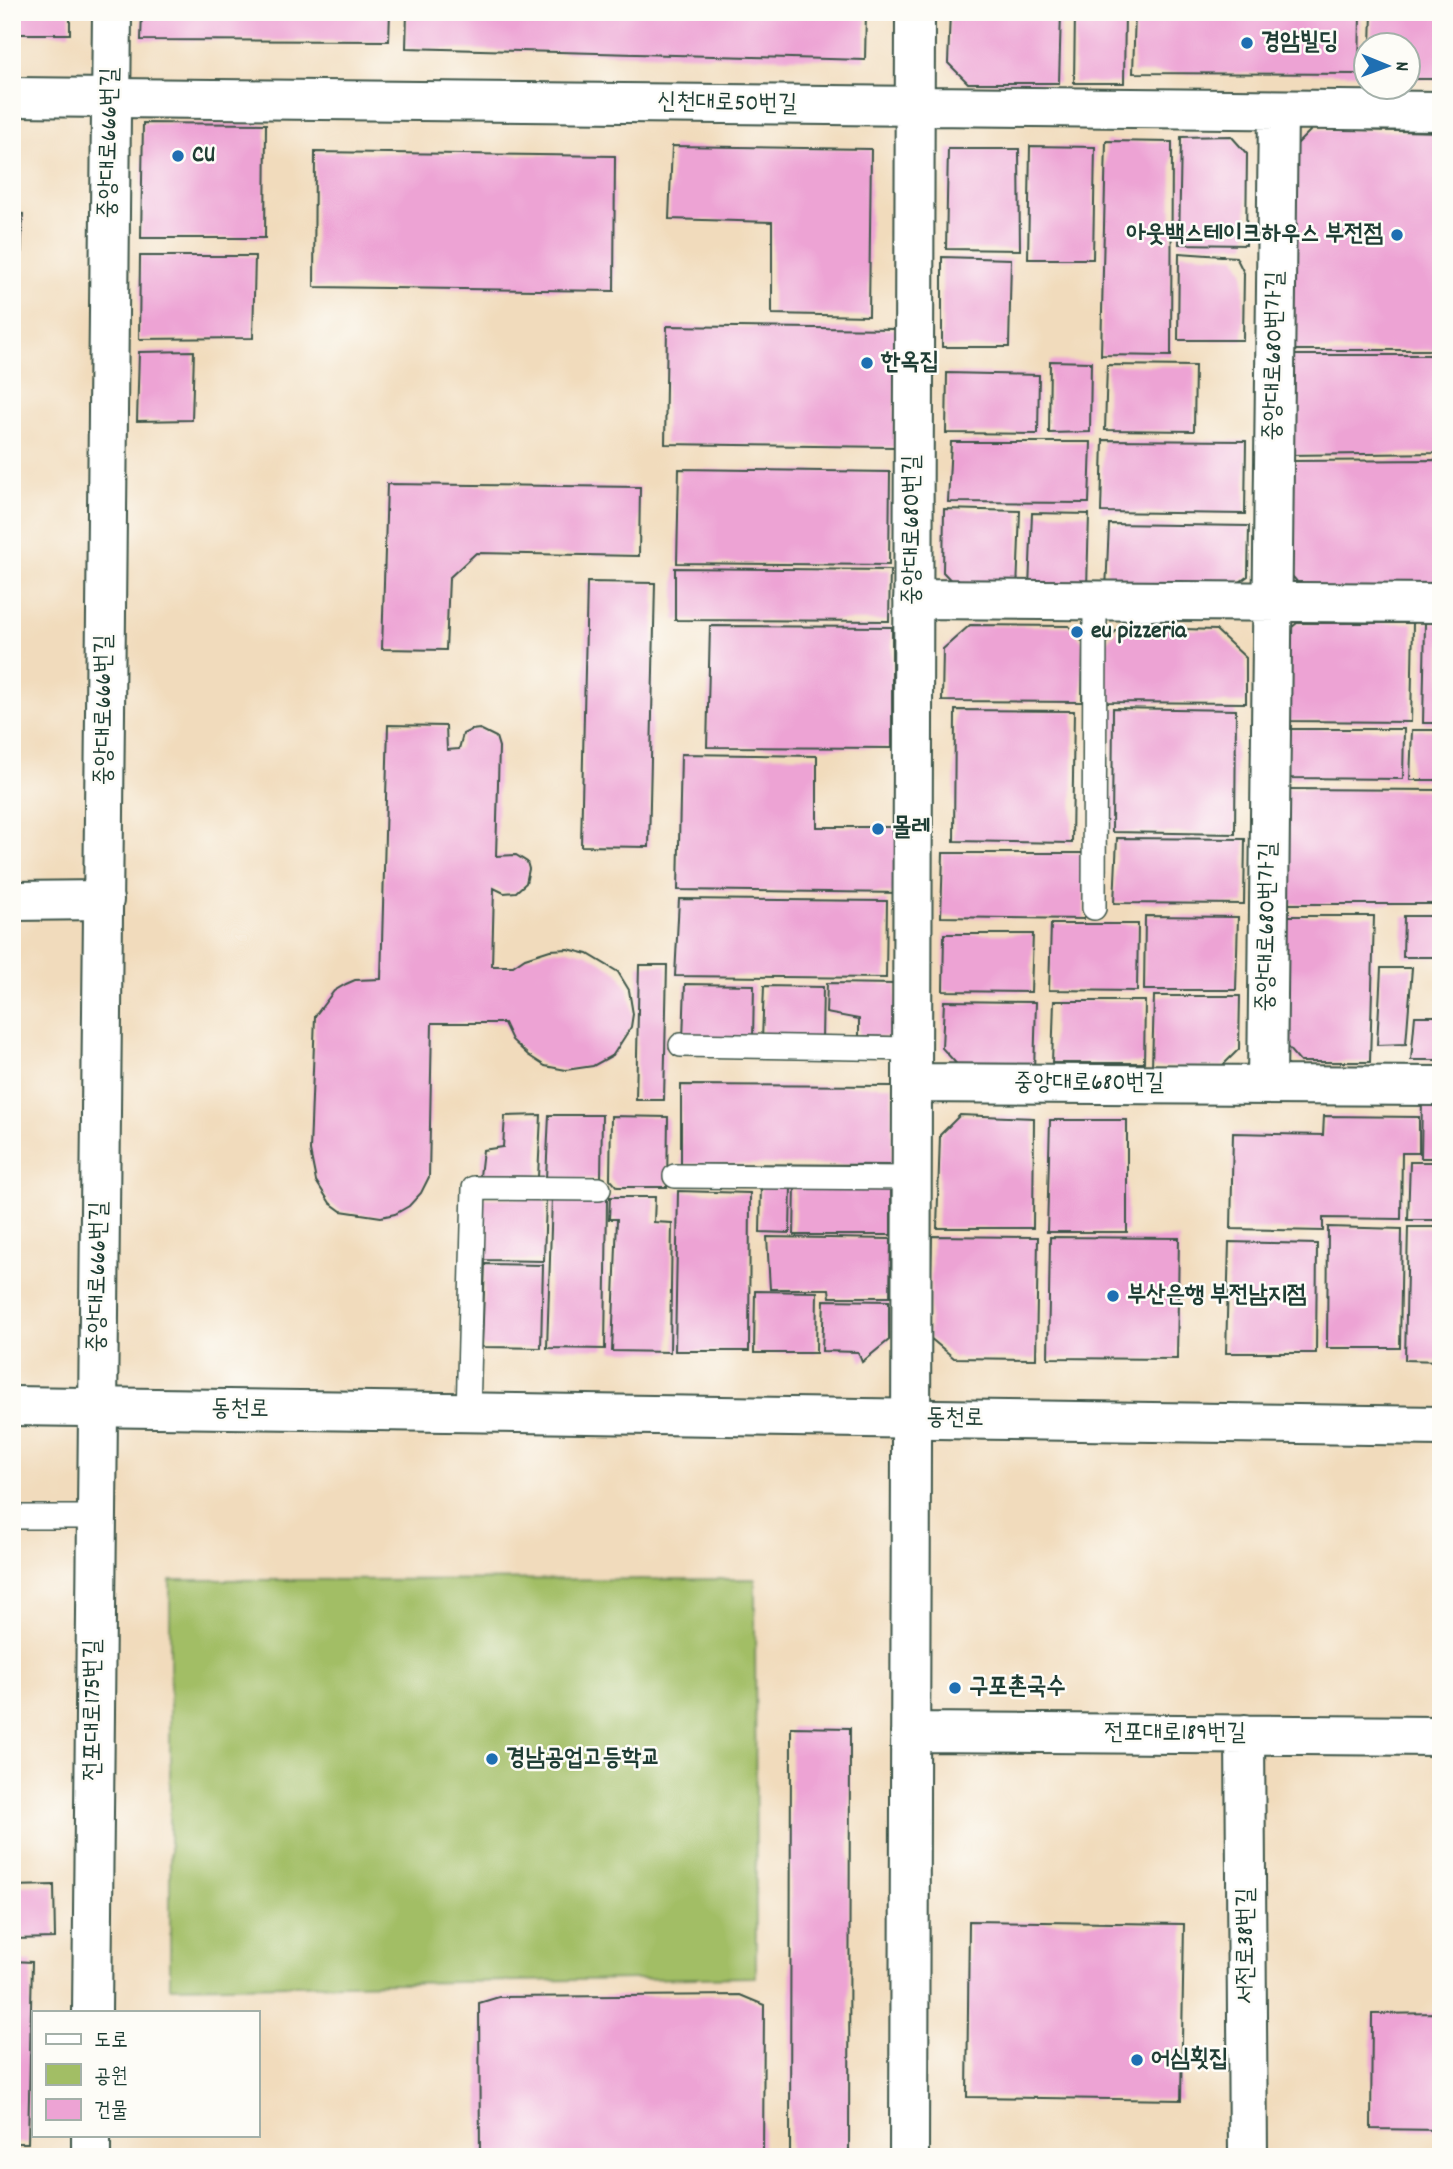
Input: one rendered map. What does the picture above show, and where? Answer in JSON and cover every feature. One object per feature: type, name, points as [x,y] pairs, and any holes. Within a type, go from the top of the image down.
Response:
[{"type":"street","name":"중앙대로666번길","points":[[97,1407],[112,12]]},
{"type":"street","name":"중앙대로680번길","points":[[911,1418],[915,12]]},
{"type":"street","name":"신천대로50번길","points":[[12,97],[1441,111]]},
{"type":"street","name":"중앙대로680번가길","points":[[1266,1084],[1278,110]]},
{"type":"street","points":[[913,599],[1441,603]]},
{"type":"street","points":[[12,901],[104,901]]},
{"type":"street","name":"중앙대로680번길","points":[[912,1066],[1266,1084],[1441,1086]]},
{"type":"street","name":"동천로","points":[[12,1406],[468,1415],[1441,1426]]},
{"type":"street","name":"전포대로175번길","points":[[92,2011],[97,1407]]},
{"type":"street","points":[[909,2157],[911,1418]]},
{"type":"street","name":"전포대로189번길","points":[[910,1732],[1441,1736]]},
{"type":"street","name":"서전로38번길","points":[[1245,1734],[1248,2157]]},
{"type":"street","points":[[91,2138],[91,2157]]},
{"type":"lane","points":[[1094,908],[1095,601]]},
{"type":"lane","name":"중앙대로680번길","points":[[681,1045],[912,1066]]},
{"type":"lane","points":[[674,1176],[911,1178]]},
{"type":"lane","points":[[468,1415],[474,1188],[599,1189]]},
{"type":"lane","points":[[12,1517],[96,1517]]},
{"type":"green space","points":[[755,1579],[756,1977],[170,1987],[170,1580]]},
{"type":"building","points":[[12,12],[70,12],[70,34],[12,34]]},
{"type":"building","points":[[142,12],[390,12],[389,41],[141,40]]},
{"type":"building","points":[[407,12],[866,12],[865,60],[406,48]]},
{"type":"building","points":[[950,12],[1061,12],[1059,83],[968,83],[948,63]]},
{"type":"building","points":[[1075,12],[1125,12],[1124,83],[1074,83]]},
{"type":"building","name":"경암빌딩","points":[[1135,12],[1360,12],[1360,32],[1352,32],[1352,74],[1133,73]]},
{"type":"building","points":[[1372,12],[1441,12],[1441,79],[1422,79],[1422,32],[1371,32]]},
{"type":"building","points":[[143,123],[266,124],[265,238],[141,238]]},
{"type":"building","points":[[1312,129],[1441,132],[1441,350],[1288,350],[1290,151]]},
{"type":"building","points":[[1231,136],[1247,154],[1246,245],[1179,244],[1181,137]]},
{"type":"building","points":[[1106,141],[1172,142],[1171,356],[1101,355]]},
{"type":"building","points":[[672,146],[871,149],[869,316],[772,314],[772,222],[669,219]]},
{"type":"building","points":[[1030,146],[1095,147],[1093,259],[1028,259]]},
{"type":"building","points":[[948,149],[1019,149],[1020,250],[946,249]]},
{"type":"building","points":[[315,152],[615,156],[614,291],[314,287]]},
{"type":"building","points":[[12,213],[23,214],[20,286],[12,294]]},
{"type":"building","points":[[1179,253],[1236,257],[1244,273],[1243,340],[1178,340]]},
{"type":"building","points":[[140,256],[255,256],[253,338],[139,339]]},
{"type":"building","points":[[942,257],[1011,259],[1009,347],[942,347]]},
{"type":"building","points":[[667,326],[896,329],[894,447],[665,444]]},
{"type":"building","points":[[194,351],[192,420],[137,421],[139,352]]},
{"type":"building","points":[[1289,355],[1441,355],[1441,453],[1289,455]]},
{"type":"building","points":[[1050,361],[1091,362],[1090,432],[1049,433]]},
{"type":"building","points":[[1107,365],[1195,366],[1194,431],[1105,430]]},
{"type":"building","points":[[947,373],[1039,375],[1038,434],[946,433]]},
{"type":"building","points":[[1103,440],[1246,441],[1245,514],[1101,512]]},
{"type":"building","points":[[951,442],[1091,442],[1089,503],[948,502]]},
{"type":"building","points":[[1441,460],[1441,590],[1304,590],[1287,570],[1290,461]]},
{"type":"building","points":[[679,469],[890,472],[889,565],[677,563]]},
{"type":"building","points":[[387,484],[640,487],[639,556],[476,553],[449,578],[446,650],[382,649]]},
{"type":"building","points":[[944,509],[1020,511],[1017,591],[961,591],[943,572]]},
{"type":"building","points":[[1032,513],[1089,514],[1087,588],[1029,588]]},
{"type":"building","points":[[1109,524],[1249,526],[1248,576],[1226,592],[1106,590]]},
{"type":"building","points":[[675,568],[890,570],[889,621],[675,620]]},
{"type":"building","points":[[587,582],[655,583],[649,847],[581,846]]},
{"type":"building","points":[[1297,623],[1413,623],[1411,722],[1284,721],[1285,633]]},
{"type":"building","points":[[1425,623],[1441,623],[1441,723],[1423,723]]},
{"type":"building","points":[[970,625],[1069,626],[1083,642],[1082,702],[942,701],[943,649]]},
{"type":"building","points":[[710,626],[892,627],[892,748],[707,747]]},
{"type":"building","points":[[1120,627],[1216,630],[1246,658],[1246,703],[1103,702],[1105,642]]},
{"type":"building","points":[[1113,708],[1236,710],[1235,834],[1112,832]]},
{"type":"building","points":[[955,710],[1074,711],[1072,843],[954,841]]},
{"type":"building","points":[[388,725],[446,726],[447,750],[459,749],[463,734],[471,730],[480,729],[496,737],[499,747],[496,856],[516,855],[527,862],[529,869],[526,883],[516,892],[504,893],[494,888],[492,966],[513,966],[525,958],[550,950],[568,949],[588,954],[618,972],[629,990],[633,1014],[631,1027],[613,1055],[593,1066],[566,1070],[545,1066],[528,1055],[512,1040],[504,1023],[432,1023],[429,1177],[421,1193],[409,1206],[395,1214],[381,1217],[341,1211],[330,1203],[316,1181],[310,1151],[315,1016],[334,991],[346,984],[355,980],[381,979]]},
{"type":"building","points":[[1288,729],[1404,729],[1403,779],[1287,778]]},
{"type":"building","points":[[1412,730],[1441,730],[1441,780],[1410,780]]},
{"type":"building","points":[[681,754],[817,756],[817,827],[902,827],[901,893],[678,890]]},
{"type":"building","points":[[1284,789],[1441,790],[1441,904],[1282,904]]},
{"type":"building","points":[[1117,838],[1245,839],[1244,904],[1114,903]]},
{"type":"building","points":[[943,853],[1085,853],[1084,919],[941,917]]},
{"type":"building","points":[[679,899],[887,901],[886,978],[675,976]]},
{"type":"building","points":[[1145,916],[1238,917],[1236,990],[1144,990]]},
{"type":"building","points":[[1282,916],[1374,916],[1370,1062],[1300,1062],[1280,1039]]},
{"type":"building","points":[[1404,916],[1441,916],[1441,957],[1403,957]]},
{"type":"building","points":[[1051,924],[1138,924],[1137,991],[1049,990]]},
{"type":"building","points":[[944,934],[1033,934],[1031,992],[943,991]]},
{"type":"building","points":[[639,965],[667,965],[664,1100],[636,1100]]},
{"type":"building","points":[[1381,968],[1412,968],[1406,1044],[1377,1045]]},
{"type":"building","points":[[827,983],[896,984],[895,1037],[859,1036],[859,1019],[826,1013]]},
{"type":"building","points":[[685,984],[754,985],[753,1040],[683,1040]]},
{"type":"building","points":[[764,986],[823,987],[822,1040],[762,1040]]},
{"type":"building","points":[[1154,996],[1240,996],[1239,1049],[1221,1067],[1152,1067]]},
{"type":"building","points":[[944,1001],[1036,1002],[1034,1071],[963,1071],[942,1048]]},
{"type":"building","points":[[1054,1001],[1145,1001],[1144,1063],[1052,1063]]},
{"type":"building","points":[[1415,1016],[1441,1016],[1441,1060],[1411,1060]]},
{"type":"building","points":[[681,1085],[892,1086],[892,1165],[681,1164]]},
{"type":"building","points":[[1422,1098],[1441,1098],[1441,1158],[1421,1158]]},
{"type":"building","points":[[541,1115],[538,1177],[480,1176],[483,1150],[503,1147],[505,1116]]},
{"type":"building","points":[[549,1115],[602,1115],[601,1179],[546,1178]]},
{"type":"building","points":[[960,1115],[1034,1118],[1033,1228],[937,1228],[940,1135]]},
{"type":"building","points":[[611,1116],[668,1117],[667,1187],[617,1187],[610,1179]]},
{"type":"building","points":[[1324,1116],[1419,1117],[1419,1153],[1402,1153],[1401,1219],[1323,1218],[1323,1231],[1231,1229],[1233,1133],[1323,1135]]},
{"type":"building","points":[[1050,1120],[1127,1120],[1127,1232],[1047,1232]]},
{"type":"building","points":[[1410,1162],[1441,1162],[1441,1220],[1408,1220]]},
{"type":"building","points":[[795,1184],[891,1185],[891,1235],[794,1235]]},
{"type":"building","points":[[761,1185],[791,1185],[790,1233],[760,1232]]},
{"type":"building","points":[[678,1191],[750,1193],[749,1351],[675,1351]]},
{"type":"building","points":[[610,1197],[655,1197],[654,1222],[672,1223],[670,1352],[612,1351],[617,1219],[609,1219]]},
{"type":"building","points":[[483,1198],[546,1199],[544,1261],[480,1260]]},
{"type":"building","points":[[552,1198],[607,1199],[605,1349],[547,1348]]},
{"type":"building","points":[[1328,1227],[1402,1229],[1400,1348],[1327,1348]]},
{"type":"building","points":[[1408,1227],[1441,1227],[1441,1361],[1405,1360]]},
{"type":"building","points":[[932,1236],[1038,1237],[1036,1359],[954,1358],[929,1337]]},
{"type":"building","points":[[767,1237],[891,1239],[890,1297],[830,1297],[829,1289],[770,1289]]},
{"type":"building","points":[[1050,1237],[1179,1238],[1177,1359],[1048,1358]]},
{"type":"building","points":[[1229,1242],[1317,1244],[1316,1353],[1226,1353]]},
{"type":"building","points":[[485,1264],[543,1265],[541,1348],[482,1347]]},
{"type":"building","points":[[755,1291],[817,1292],[816,1353],[754,1353]]},
{"type":"building","points":[[824,1300],[889,1301],[889,1340],[862,1362],[858,1352],[822,1351]]},
{"type":"building","points":[[791,1727],[850,1728],[849,2157],[790,2157]]},
{"type":"building","points":[[54,1885],[55,1938],[12,1939],[12,1886]]},
{"type":"building","points":[[969,1921],[1184,1924],[1181,2100],[967,2097]]},
{"type":"building","points":[[12,1961],[32,1962],[28,2143],[12,2143]]},
{"type":"building","points":[[740,1995],[764,2005],[763,2157],[480,2157],[479,2003],[499,1997]]},
{"type":"building","points":[[1441,2013],[1441,2130],[1371,2129],[1372,2014]]},
{"type":"place","name":"경암빌딩","points":[[1247,43]]},
{"type":"place","name":"CU","points":[[178,156]]},
{"type":"place","name":"아웃백스테이크하우스 부전점","points":[[1397,235]]},
{"type":"place","name":"한옥집","points":[[867,363]]},
{"type":"place","name":"eu pizzeria","points":[[1077,632]]},
{"type":"place","name":"몰레","points":[[878,829]]},
{"type":"place","name":"부산은행 부전남지점","points":[[1113,1296]]},
{"type":"place","name":"구포촌국수","points":[[955,1688]]},
{"type":"place","name":"경남공업고등학교","points":[[492,1759]]},
{"type":"place","name":"어심횟집","points":[[1137,2060]]}]
